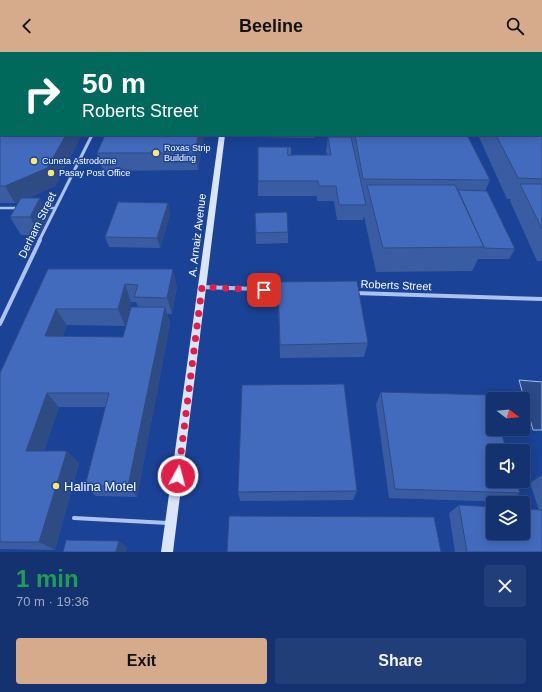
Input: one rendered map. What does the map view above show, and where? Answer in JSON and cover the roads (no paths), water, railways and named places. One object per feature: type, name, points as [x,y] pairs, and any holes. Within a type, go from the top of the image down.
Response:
[{"type":"main road","name":"A. Arnaiz Avenue","points":[[168,552],[222,136]]},
{"type":"street","name":"Derham Street","points":[[0,324],[55,208],[91,136]]},
{"type":"street","points":[[202,287],[289,290]]},
{"type":"street","name":"Roberts Street","points":[[352,292],[542,299]]},
{"type":"lane","points":[[0,208],[24,208]]},
{"type":"lane","points":[[40,208],[55,208]]},
{"type":"lane","points":[[74,518],[172,523]]},
{"type":"water","points":[[519,380],[542,382],[542,430],[533,430],[530,419],[530,392],[522,392]]},
{"type":"place","name":"Roxas Strip Building","points":[[156,153]]},
{"type":"place","name":"Cuneta Astrodome","points":[[34,161]]},
{"type":"place","name":"Pasay Post Office","points":[[51,173]]},
{"type":"place","name":"Halina Motel","points":[[56,486]]}]
